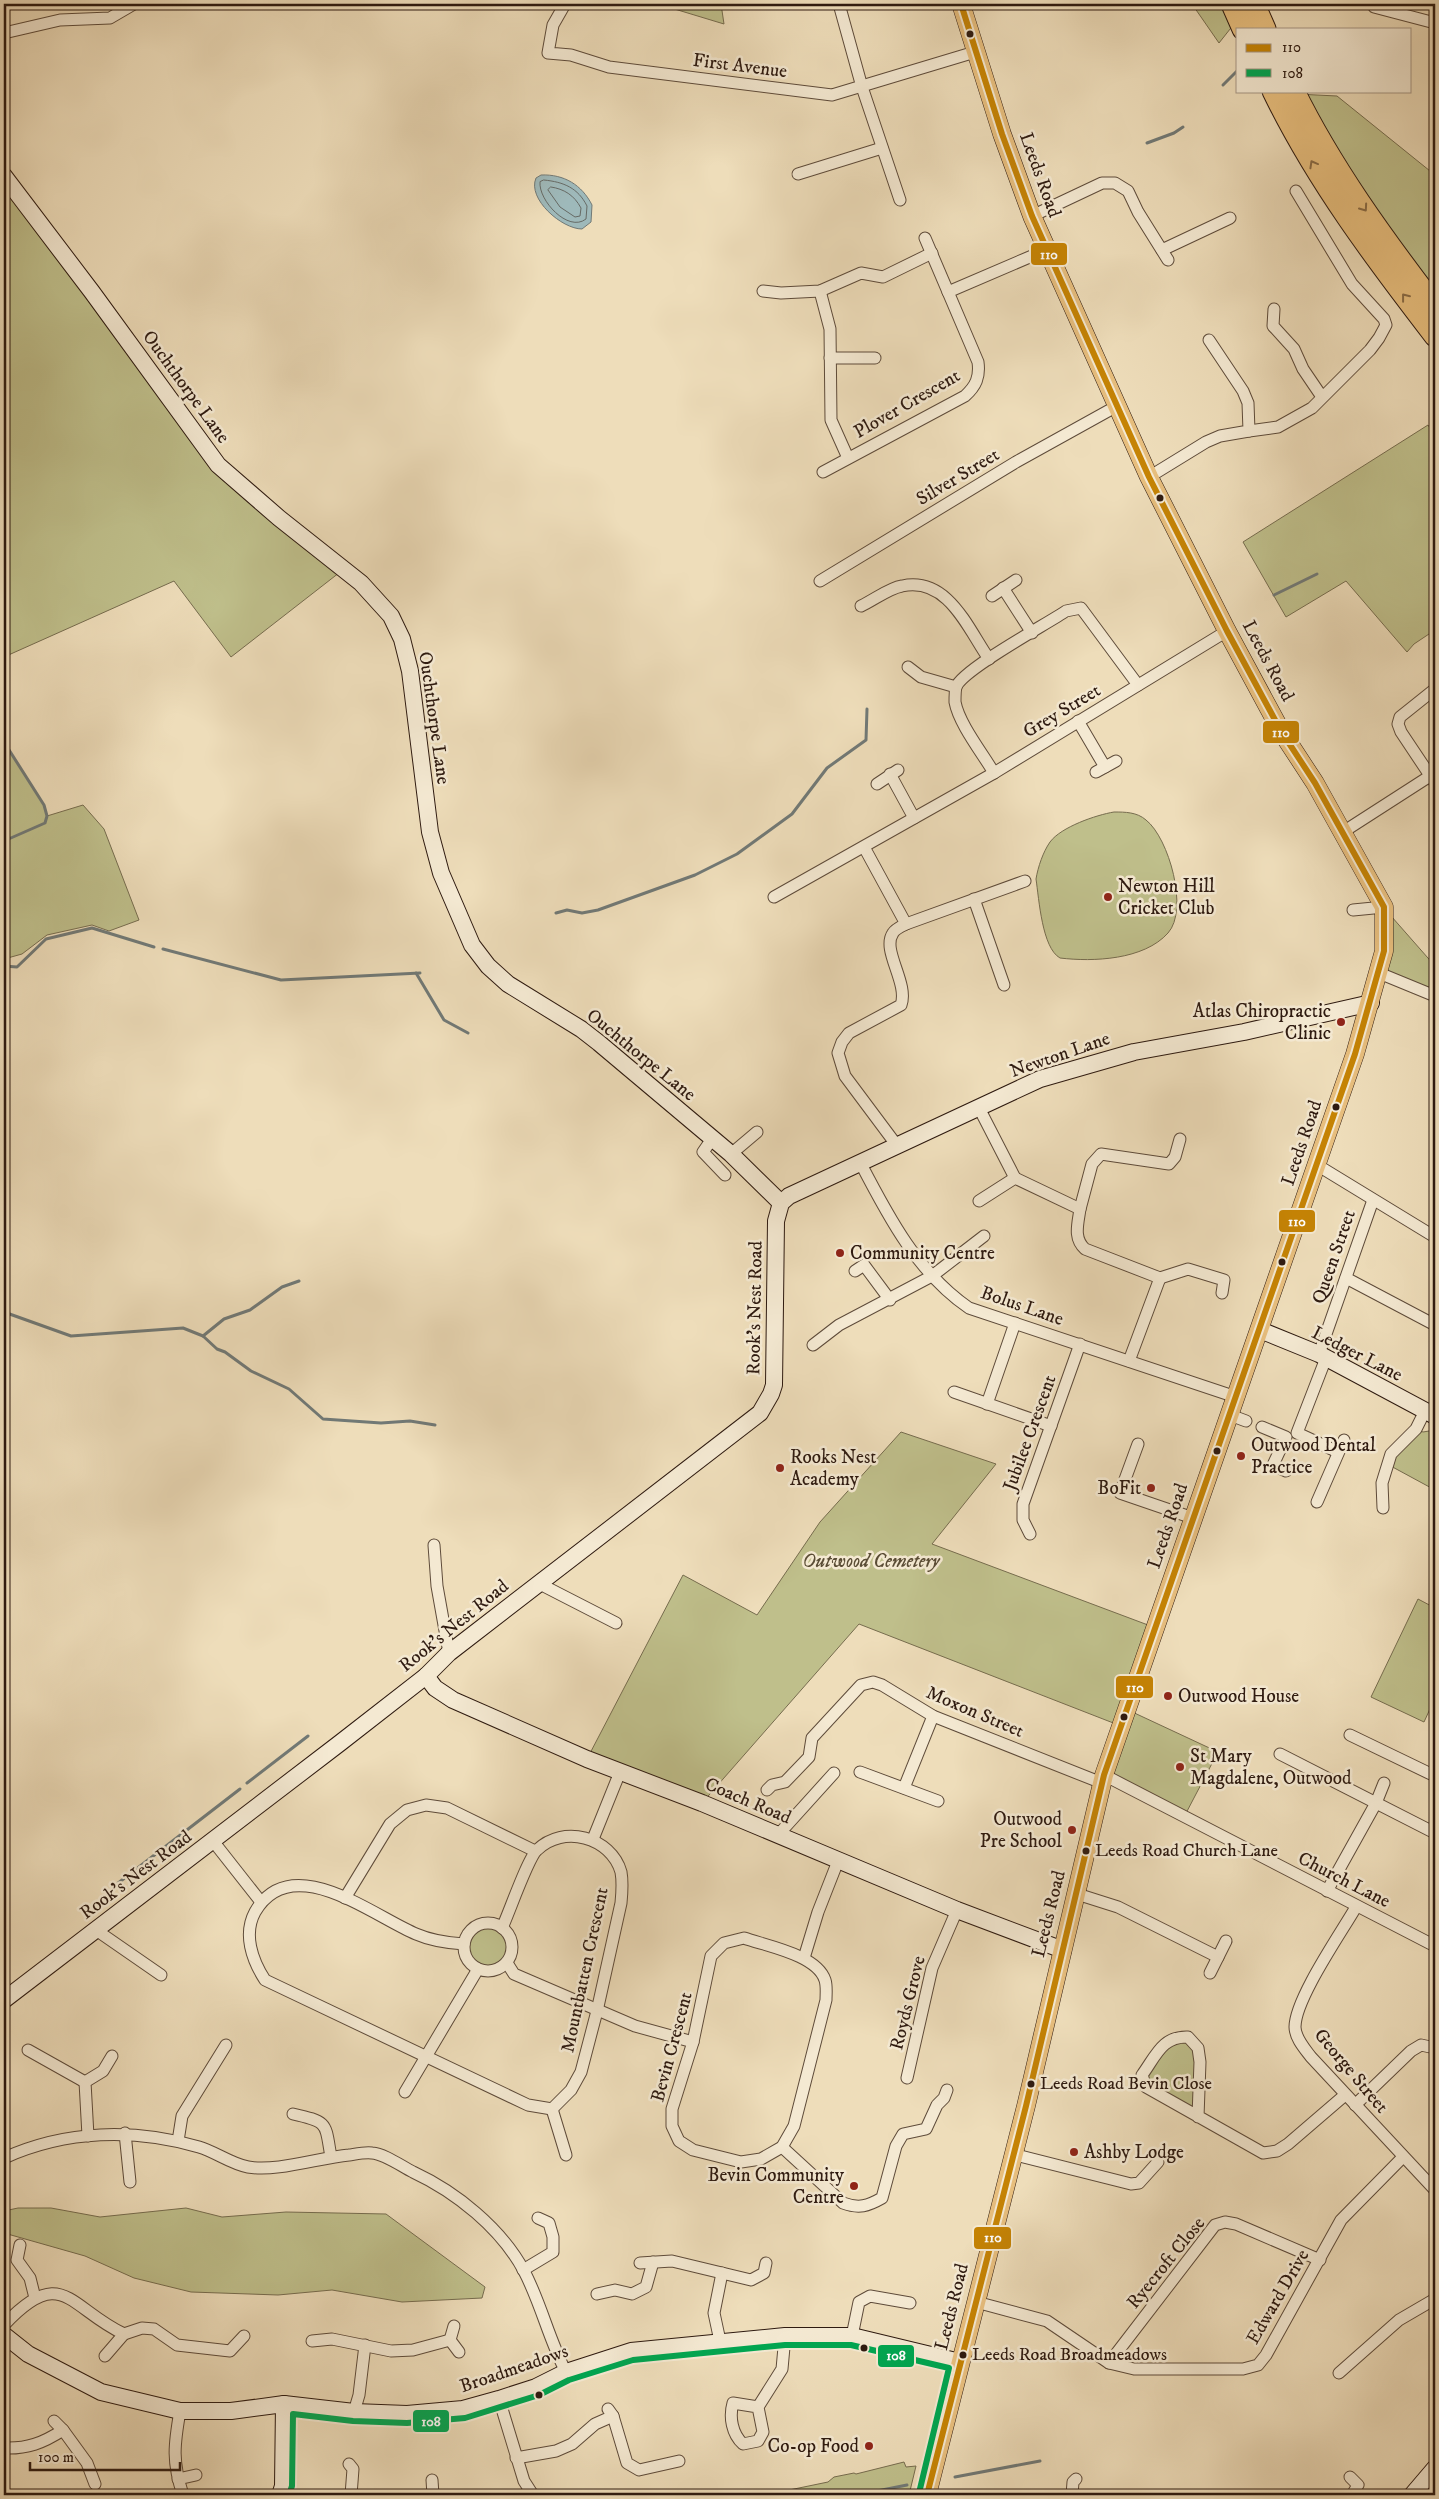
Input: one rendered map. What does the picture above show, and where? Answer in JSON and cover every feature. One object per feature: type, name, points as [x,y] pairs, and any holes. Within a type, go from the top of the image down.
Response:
[{"type":"highway","points":[[1232,4],[1243,28]]},
{"type":"highway","points":[[1254,4],[1265,28]]},
{"type":"highway","points":[[1274,92],[1323,182],[1380,265],[1435,336]]},
{"type":"highway","points":[[1295,92],[1339,173],[1395,254],[1435,306]]},
{"type":"main road","name":"Leeds Road","points":[[927,2495],[976,2302],[1103,1779],[1193,1518],[1238,1418],[1236,1397],[1371,1003],[1380,973],[1385,942],[1384,908],[1315,783],[1281,731],[1227,631],[1149,477],[1046,250],[1032,216],[975,52],[961,4]]},
{"type":"street","points":[[4,33],[60,20],[110,18],[134,4]]},
{"type":"street","name":"First Avenue","points":[[565,4],[553,25],[548,53],[571,54],[609,66],[832,95],[975,52]]},
{"type":"street","points":[[839,4],[862,87],[900,200]]},
{"type":"street","points":[[1374,7],[1435,21]]},
{"type":"street","points":[[798,174],[882,148]]},
{"type":"street","name":"Ouchthorpe Lane","points":[[4,176],[92,292],[218,465],[279,518],[361,583],[391,616],[402,639],[410,671],[430,832],[441,873],[472,945],[481,958],[508,984],[592,1038],[731,1154],[781,1203]]},
{"type":"street","points":[[1032,216],[1102,182],[1109,181],[1128,192],[1138,212],[1165,255],[1230,218]]},
{"type":"street","points":[[1149,477],[1206,442],[1220,436],[1278,426],[1312,408],[1370,350],[1386,325],[1384,319],[1352,284],[1296,191]]},
{"type":"street","name":"Plover Crescent","points":[[824,472],[965,396],[977,383],[979,377],[978,362],[925,238]]},
{"type":"street","points":[[948,292],[1046,250]]},
{"type":"street","points":[[762,291],[781,293],[820,291],[861,273],[883,277],[932,253]]},
{"type":"street","name":"Plover Crescent","points":[[820,291],[830,329],[831,420],[838,440],[848,458]]},
{"type":"street","points":[[1274,309],[1273,326],[1294,349],[1303,369],[1322,397]]},
{"type":"street","points":[[1209,340],[1248,404],[1249,431]]},
{"type":"street","points":[[830,358],[876,358]]},
{"type":"street","name":"Silver Street","points":[[820,581],[1016,462],[1117,406]]},
{"type":"street","points":[[992,596],[1016,580]]},
{"type":"street","points":[[861,606],[901,586],[918,584],[935,588],[948,598],[989,659]]},
{"type":"street","points":[[1003,588],[1032,633]]},
{"type":"street","points":[[994,773],[960,717],[955,702],[956,687],[964,678],[989,659],[1066,611],[1081,608],[1138,685]]},
{"type":"street","name":"Grey Street","points":[[774,897],[994,773],[1227,631]]},
{"type":"street","points":[[908,666],[921,677],[956,687]]},
{"type":"street","points":[[1343,832],[1432,779],[1398,724],[1400,717],[1435,689]]},
{"type":"street","points":[[1078,721],[1101,769],[1116,761]]},
{"type":"street","points":[[877,784],[894,772],[914,818]]},
{"type":"street","points":[[864,847],[906,924]]},
{"type":"street","points":[[898,1147],[845,1076],[838,1053],[842,1042],[849,1034],[901,1005],[903,990],[890,940],[893,932],[906,924],[1025,881]]},
{"type":"street","points":[[974,900],[1004,985]]},
{"type":"street","points":[[1353,910],[1384,908]]},
{"type":"street","points":[[1380,973],[1435,996]]},
{"type":"street","name":"Newton Lane","points":[[781,1203],[798,1192],[898,1147],[1040,1079],[1134,1052],[1244,1032],[1371,1003]]},
{"type":"street","points":[[979,1108],[1015,1178],[1080,1209]]},
{"type":"street","points":[[731,1154],[757,1132]]},
{"type":"street","points":[[712,1139],[703,1152],[725,1176]]},
{"type":"street","points":[[1180,1139],[1175,1157],[1169,1164],[1101,1154],[1092,1164],[1080,1209],[1078,1243],[1085,1249],[1160,1278],[1188,1269],[1224,1280],[1222,1293]]},
{"type":"street","name":"Bolus Lane","points":[[861,1164],[891,1222],[946,1292],[969,1308],[1236,1397]]},
{"type":"street","points":[[1316,1165],[1435,1238]]},
{"type":"street","points":[[979,1201],[1015,1178]]},
{"type":"street","name":"Queen Street","points":[[1338,1452],[1296,1432],[1373,1200]]},
{"type":"street","name":"Rook's Nest Road","points":[[4,2000],[426,1676],[449,1653],[538,1583],[750,1422],[766,1402],[774,1385],[776,1222],[781,1203]]},
{"type":"street","points":[[813,1345],[839,1325],[890,1300],[932,1276],[984,1236]]},
{"type":"street","points":[[855,1272],[864,1265],[890,1300]]},
{"type":"street","points":[[1130,1361],[1160,1278]]},
{"type":"street","points":[[1346,1278],[1435,1326]]},
{"type":"street","points":[[987,1404],[1015,1323]]},
{"type":"street","name":"Ledger Lane","points":[[1260,1330],[1322,1356],[1430,1413]]},
{"type":"street","name":"Jubilee Crescent","points":[[1030,1534],[1022,1520],[1023,1504],[1080,1344]]},
{"type":"street","points":[[954,1392],[1051,1426]]},
{"type":"street","points":[[1383,1508],[1382,1483],[1391,1454],[1430,1413]]},
{"type":"street","points":[[1262,1427],[1286,1437],[1273,1465],[1286,1471]]},
{"type":"street","points":[[1317,1502],[1344,1440]]},
{"type":"street","points":[[1138,1444],[1120,1493],[1193,1518]]},
{"type":"street","points":[[434,1545],[436,1586],[449,1653]]},
{"type":"street","points":[[538,1583],[616,1623]]},
{"type":"street","name":"Coach Road","points":[[426,1676],[435,1688],[453,1700],[620,1772],[702,1802],[778,1836],[957,1910],[1062,1950]]},
{"type":"street","name":"Moxon Street","points":[[767,1790],[772,1785],[785,1782],[809,1757],[812,1738],[861,1685],[873,1682],[882,1685],[932,1716],[1103,1779]]},
{"type":"street","points":[[904,1788],[932,1716]]},
{"type":"street","points":[[1350,1735],[1435,1776]]},
{"type":"street","points":[[1280,1754],[1435,1833]]},
{"type":"street","points":[[502,1928],[535,1851],[546,1843],[563,1837],[576,1836],[593,1839],[620,1772]]},
{"type":"street","points":[[860,1772],[938,1801]]},
{"type":"street","points":[[778,1836],[834,1773]]},
{"type":"street","name":"Church Lane","points":[[1103,1779],[1435,1946]]},
{"type":"street","points":[[1327,1892],[1376,1803],[1384,1783]]},
{"type":"street","points":[[345,1898],[390,1824],[407,1810],[426,1805],[447,1808],[535,1851]]},
{"type":"street","name":"Mountbatten Crescent","points":[[552,2108],[571,2090],[581,2072],[597,2011],[623,1886],[620,1871],[609,1851],[593,1839]]},
{"type":"street","points":[[213,1841],[261,1902]]},
{"type":"street","points":[[804,1958],[818,1912],[838,1861]]},
{"type":"street","points":[[464,1944],[439,1942],[416,1935],[345,1898],[305,1885],[290,1886],[261,1902],[251,1921],[250,1942],[255,1964],[265,1980],[528,2105],[552,2108],[566,2155]]},
{"type":"street","points":[[1076,1894],[1118,1907],[1218,1957]]},
{"type":"street","name":"George Street","points":[[1356,1907],[1306,1994],[1298,2011],[1295,2028],[1301,2043],[1311,2057],[1435,2190]]},
{"type":"street","name":"Royds Grove","points":[[907,2078],[932,1968],[957,1910]]},
{"type":"street","points":[[494,1924],[508,1934],[512,1946],[507,1963],[493,1971],[478,1969],[467,1959],[464,1944],[471,1930],[478,1926],[494,1924]]},
{"type":"street","points":[[96,1930],[161,1975]]},
{"type":"street","name":"Bevin Crescent","points":[[744,1938],[804,1958],[816,1966],[825,1981],[826,2000],[794,2126],[782,2147],[761,2159],[741,2162],[693,2150],[679,2141],[672,2126],[672,2108],[693,2042],[711,1956],[724,1943],[744,1938]]},
{"type":"street","points":[[1210,1973],[1226,1940]]},
{"type":"street","points":[[507,1963],[514,1974],[597,2011],[636,2026],[693,2042]]},
{"type":"street","points":[[405,2092],[478,1969]]},
{"type":"street","points":[[1198,2117],[1200,2062],[1198,2048],[1188,2037],[1175,2037],[1165,2043],[1142,2075],[1146,2087],[1198,2117],[1262,2153],[1277,2151],[1346,2095]]},
{"type":"street","points":[[178,2141],[182,2116],[226,2045]]},
{"type":"street","points":[[1355,2105],[1411,2051],[1421,2045],[1435,2048]]},
{"type":"street","points":[[28,2050],[85,2082]]},
{"type":"street","points":[[85,2082],[103,2071],[112,2056]]},
{"type":"street","points":[[85,2082],[88,2136]]},
{"type":"street","points":[[782,2147],[843,2203],[854,2207],[868,2206],[882,2198],[896,2146],[902,2134],[926,2129],[937,2105],[944,2098],[946,2090]]},
{"type":"street","points":[[294,2114],[320,2121],[326,2126],[331,2157]]},
{"type":"street","points":[[125,2133],[130,2182]]},
{"type":"street","points":[[4,2158],[24,2149],[88,2136],[125,2133],[178,2141],[203,2148],[247,2167],[272,2168],[331,2157],[372,2152],[427,2178],[466,2204],[500,2236],[523,2270],[566,2372]]},
{"type":"street","points":[[1012,2154],[1131,2184],[1139,2183],[1158,2162]]},
{"type":"street","name":"Edward Drive","points":[[976,2302],[1047,2321],[1109,2363],[1134,2369],[1243,2369],[1258,2365],[1266,2355],[1341,2220],[1403,2157]]},
{"type":"street","points":[[523,2270],[553,2252],[553,2237],[549,2223],[538,2218]]},
{"type":"street","name":"Ryecroft Close","points":[[1109,2363],[1215,2225],[1225,2222],[1236,2224],[1320,2260]]},
{"type":"street","points":[[20,2245],[17,2260],[30,2278],[36,2298]]},
{"type":"street","points":[[640,2263],[672,2261],[751,2280],[764,2273],[766,2263]]},
{"type":"street","points":[[596,2294],[615,2290],[632,2294],[646,2287],[653,2262]]},
{"type":"street","points":[[720,2341],[714,2313],[722,2273]]},
{"type":"street","points":[[4,2325],[19,2308],[36,2298],[57,2294],[71,2298],[124,2334]]},
{"type":"street","points":[[852,2336],[859,2302],[870,2296],[910,2303]]},
{"type":"street","points":[[1339,2373],[1399,2320],[1435,2299]]},
{"type":"street","points":[[450,2340],[454,2326]]},
{"type":"street","points":[[106,2356],[124,2334],[142,2328],[154,2329],[177,2345],[230,2356],[244,2336]]},
{"type":"street","name":"Broadmeadows","points":[[4,2335],[28,2354],[101,2392],[180,2411],[231,2411],[284,2404],[354,2412],[407,2414],[463,2409],[499,2400],[536,2387],[566,2372],[631,2351],[785,2336],[852,2336],[960,2362]]},
{"type":"street","points":[[758,2407],[782,2369],[785,2336]]},
{"type":"street","points":[[312,2340],[332,2339],[391,2351],[413,2350],[450,2340]]},
{"type":"street","points":[[450,2340],[459,2352]]},
{"type":"street","points":[[354,2412],[365,2345]]},
{"type":"street","points":[[499,2400],[524,2481],[533,2495]]},
{"type":"street","points":[[280,2495],[284,2486],[284,2404]]},
{"type":"street","points":[[180,2411],[173,2450],[183,2495]]},
{"type":"street","points":[[516,2458],[556,2451],[572,2444],[611,2412],[627,2463],[639,2470],[679,2461]]},
{"type":"street","points":[[54,2421],[64,2430],[87,2463],[95,2484]]},
{"type":"street","points":[[4,2448],[21,2449],[44,2442],[64,2430]]},
{"type":"street","points":[[349,2464],[353,2468],[351,2495]]},
{"type":"street","points":[[1412,2495],[1435,2468]]},
{"type":"street","points":[[178,2479],[196,2475]]},
{"type":"street","points":[[1350,2477],[1358,2485],[1352,2495]]},
{"type":"street","points":[[1072,2495],[1073,2482],[1076,2479]]},
{"type":"street","points":[[432,2480],[434,2495]]},
{"type":"green space","points":[[658,4],[721,4],[724,24]]},
{"type":"green space","points":[[1192,4],[1232,4],[1238,19],[1219,43]]},
{"type":"green space","points":[[1296,94],[1337,96],[1435,175],[1435,306]]},
{"type":"green space","points":[[4,176],[218,465],[344,569],[231,657],[174,581],[4,657]]},
{"type":"green space","points":[[1428,425],[1435,436],[1435,630],[1414,644],[1407,652],[1346,581],[1286,617],[1243,542]]},
{"type":"green space","points":[[4,742],[44,805],[47,816],[83,805],[104,829],[139,920],[109,931],[92,925],[47,935],[22,954],[4,959]]},
{"type":"green space","name":"Newton Hill Cricket Club","points":[[1114,812],[1139,815],[1154,829],[1162,842],[1174,875],[1177,908],[1174,922],[1168,933],[1158,942],[1132,954],[1087,960],[1060,958],[1054,953],[1049,944],[1042,922],[1036,879],[1041,860],[1050,842],[1062,831],[1089,819]]},
{"type":"green space","points":[[1384,908],[1435,966],[1435,996],[1379,973]]},
{"type":"green space","points":[[1416,1429],[1423,1432],[1435,1430],[1435,1490],[1387,1464]]},
{"type":"green space","name":"Outwood Cemetery","points":[[901,1432],[996,1464],[932,1544],[1156,1628],[1128,1710],[1218,1752],[1184,1817],[1104,1775],[1121,1726],[859,1624],[702,1803],[587,1759],[683,1575],[757,1615],[820,1522]]},
{"type":"green space","points":[[1418,1599],[1435,1608],[1435,1698],[1424,1722],[1371,1697]]},
{"type":"green space","points":[[488,1923],[497,1925],[505,1930],[510,1938],[512,1947],[510,1956],[505,1964],[497,1969],[488,1971],[479,1969],[471,1964],[466,1956],[464,1947],[466,1938],[471,1930],[479,1925]]},
{"type":"green space","points":[[1175,2037],[1198,2048],[1198,2117],[1146,2087],[1142,2075]]},
{"type":"green space","points":[[18,2208],[51,2208],[100,2217],[186,2208],[222,2217],[286,2212],[386,2214],[485,2287],[482,2298],[402,2302],[332,2290],[278,2295],[191,2292],[134,2278],[85,2256],[4,2233],[4,2211]]},
{"type":"green space","points":[[904,2462],[906,2467],[916,2466],[909,2495],[765,2495],[828,2482],[834,2477],[856,2474]]},
{"type":"water","points":[[541,175],[557,176],[578,186],[592,205],[591,222],[582,229],[574,228],[565,224],[548,211],[541,203],[535,186],[536,178]]},
{"type":"waterway","points":[[1223,85],[1236,72]]},
{"type":"waterway","points":[[1147,143],[1174,133],[1183,127]]},
{"type":"waterway","points":[[1274,595],[1317,574]]},
{"type":"waterway","points":[[556,913],[567,910],[582,913],[598,910],[695,875],[737,854],[792,814],[827,768],[866,740],[867,709]]},
{"type":"waterway","points":[[4,742],[44,805],[47,816],[45,823],[4,841]]},
{"type":"waterway","points":[[4,966],[17,967],[46,939],[92,928],[154,947]]},
{"type":"waterway","points":[[163,949],[281,980],[420,973]]},
{"type":"waterway","points":[[416,973],[444,1020],[468,1033]]},
{"type":"waterway","points":[[203,1336],[224,1319],[250,1310],[282,1287],[299,1281]]},
{"type":"waterway","points":[[4,1312],[71,1336],[183,1328],[203,1336],[217,1349],[225,1352],[251,1371],[289,1389],[323,1419],[381,1423],[410,1421],[435,1425]]},
{"type":"waterway","points":[[247,1783],[308,1736]]},
{"type":"waterway","points":[[113,1887],[240,1789]]},
{"type":"waterway","points":[[955,2477],[1040,2461]]},
{"type":"waterway","points":[[857,2495],[907,2485]]},
{"type":"transit line","name":"110","points":[[927,2495],[1026,2106],[1104,1775],[1355,1054],[1384,951],[1384,907],[1315,783],[1281,731],[1227,631],[1149,477],[1032,216],[1002,134],[961,4]]},
{"type":"transit line","name":"108","points":[[289,2495],[292,2486],[293,2414],[353,2421],[407,2423],[465,2418],[539,2395],[569,2380],[633,2360],[785,2345],[851,2345],[949,2368],[919,2493]]},
{"type":"place","name":"Newton Hill Cricket Club","points":[[1108,897]]},
{"type":"place","name":"Atlas Chiropractic Clinic","points":[[1341,1022]]},
{"type":"place","name":"Community Centre","points":[[840,1253]]},
{"type":"place","name":"Outwood Dental Practice","points":[[1241,1456]]},
{"type":"place","name":"Rooks Nest Academy","points":[[780,1468]]},
{"type":"place","name":"BoFit","points":[[1151,1488]]},
{"type":"place","name":"Outwood House","points":[[1168,1696]]},
{"type":"place","name":"St Mary Magdalene, Outwood","points":[[1180,1767]]},
{"type":"place","name":"Outwood Pre School","points":[[1072,1830]]},
{"type":"place","name":"Leeds Road Church Lane","points":[[1086,1851]]},
{"type":"place","name":"Leeds Road Bevin Close","points":[[1031,2084]]},
{"type":"place","name":"Ashby Lodge","points":[[1074,2152]]},
{"type":"place","name":"Bevin Community Centre","points":[[854,2186]]},
{"type":"place","name":"Leeds Road Broadmeadows","points":[[963,2355]]},
{"type":"place","name":"Co-op Food","points":[[869,2446]]}]
